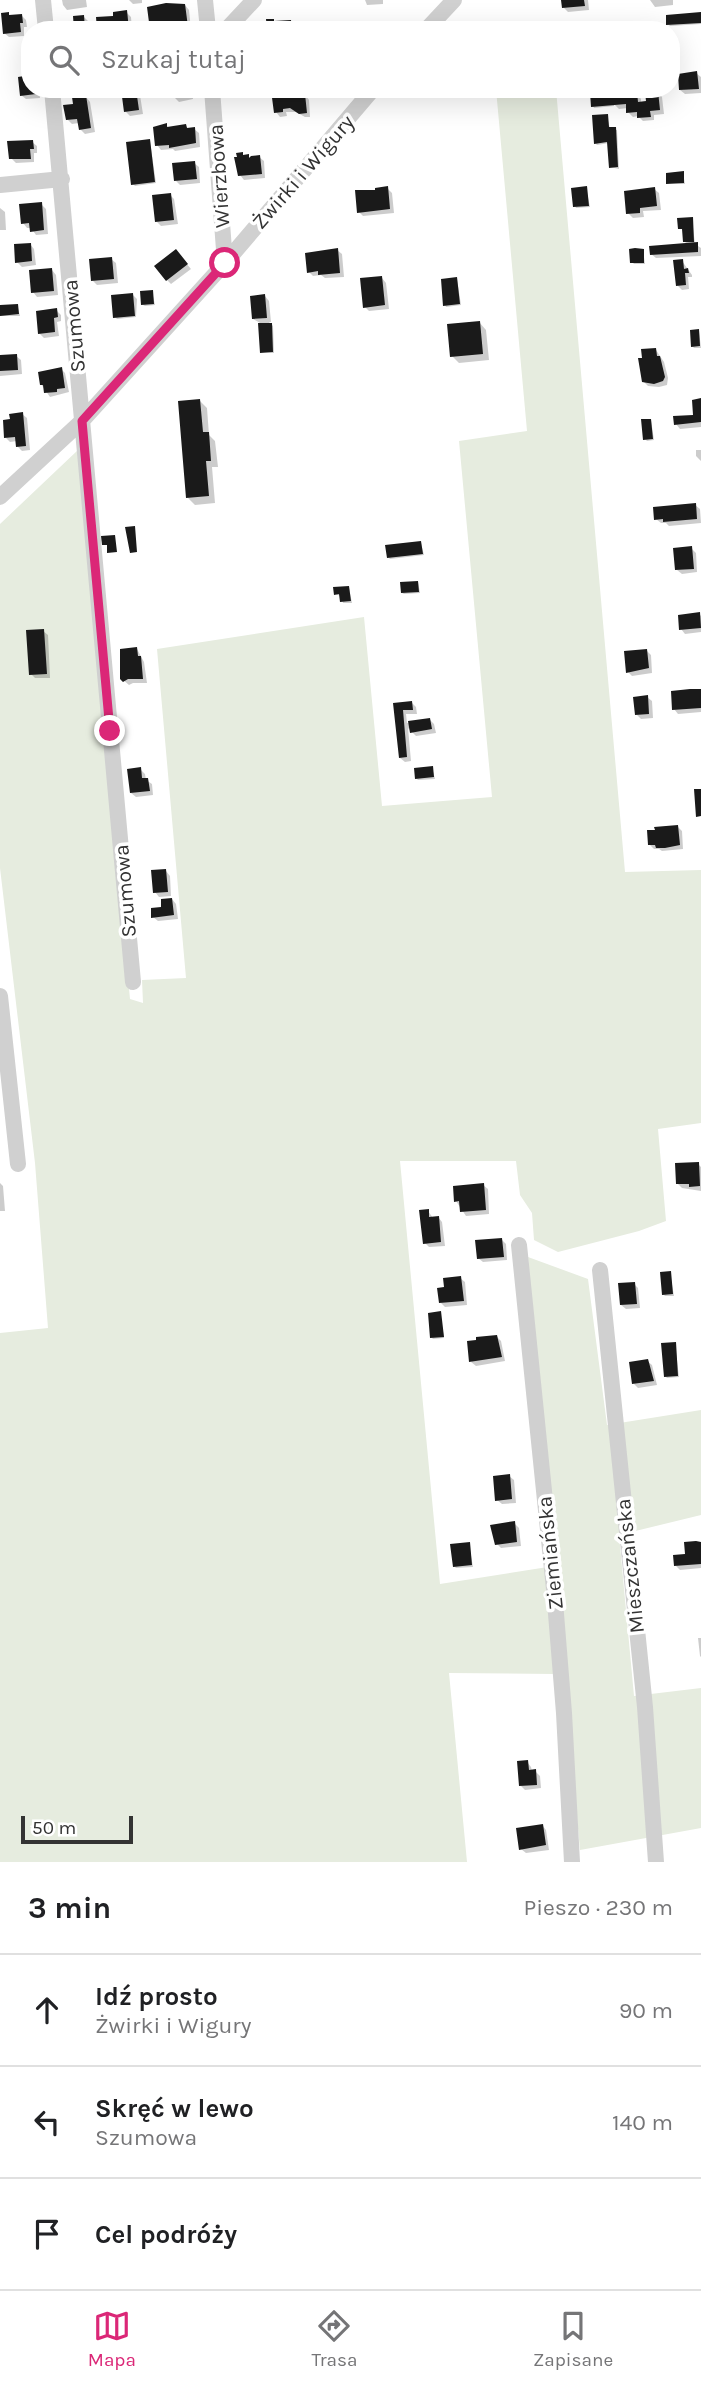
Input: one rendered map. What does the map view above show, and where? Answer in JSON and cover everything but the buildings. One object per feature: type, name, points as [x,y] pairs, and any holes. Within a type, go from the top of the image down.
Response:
[{"type":"street","points":[[43,0],[45,21]]},
{"type":"street","points":[[205,0],[207,21]]},
{"type":"street","points":[[234,21],[254,0]]},
{"type":"street","points":[[434,21],[454,0]]},
{"type":"street","name":"Szumowa","points":[[53,98],[133,982]]},
{"type":"street","name":"Wierzbowa","points":[[213,98],[225,263]]},
{"type":"street","name":"Żwirki i Wigury","points":[[0,496],[82,421],[225,263],[365,98]]},
{"type":"street","points":[[0,184],[62,179]]},
{"type":"street","points":[[0,996],[18,1164]]},
{"type":"street","name":"Ziemiańska","points":[[519,1245],[555,1603],[572,1862]]},
{"type":"street","name":"Mieszczańska","points":[[600,1270],[645,1707],[656,1862]]},
{"type":"shaded area","points":[[497,98],[557,98],[625,872],[701,870],[701,1123],[658,1129],[666,1221],[639,1231],[558,1252],[534,1240],[532,1213],[520,1195],[516,1161],[400,1161],[440,1584],[554,1566],[528,1257],[588,1279],[607,1425],[701,1410],[701,1515],[619,1535],[634,1696],[701,1688],[701,1828],[580,1850],[569,1729],[554,1674],[449,1673],[467,1862],[0,1862],[0,1333],[48,1328],[35,1163],[0,868],[0,524],[78,450],[130,999],[143,1003],[142,980],[186,978],[157,649],[364,617],[382,806],[492,797],[459,441],[527,431]]},
{"type":"route","points":[[110,731],[82,421],[225,263]]}]
